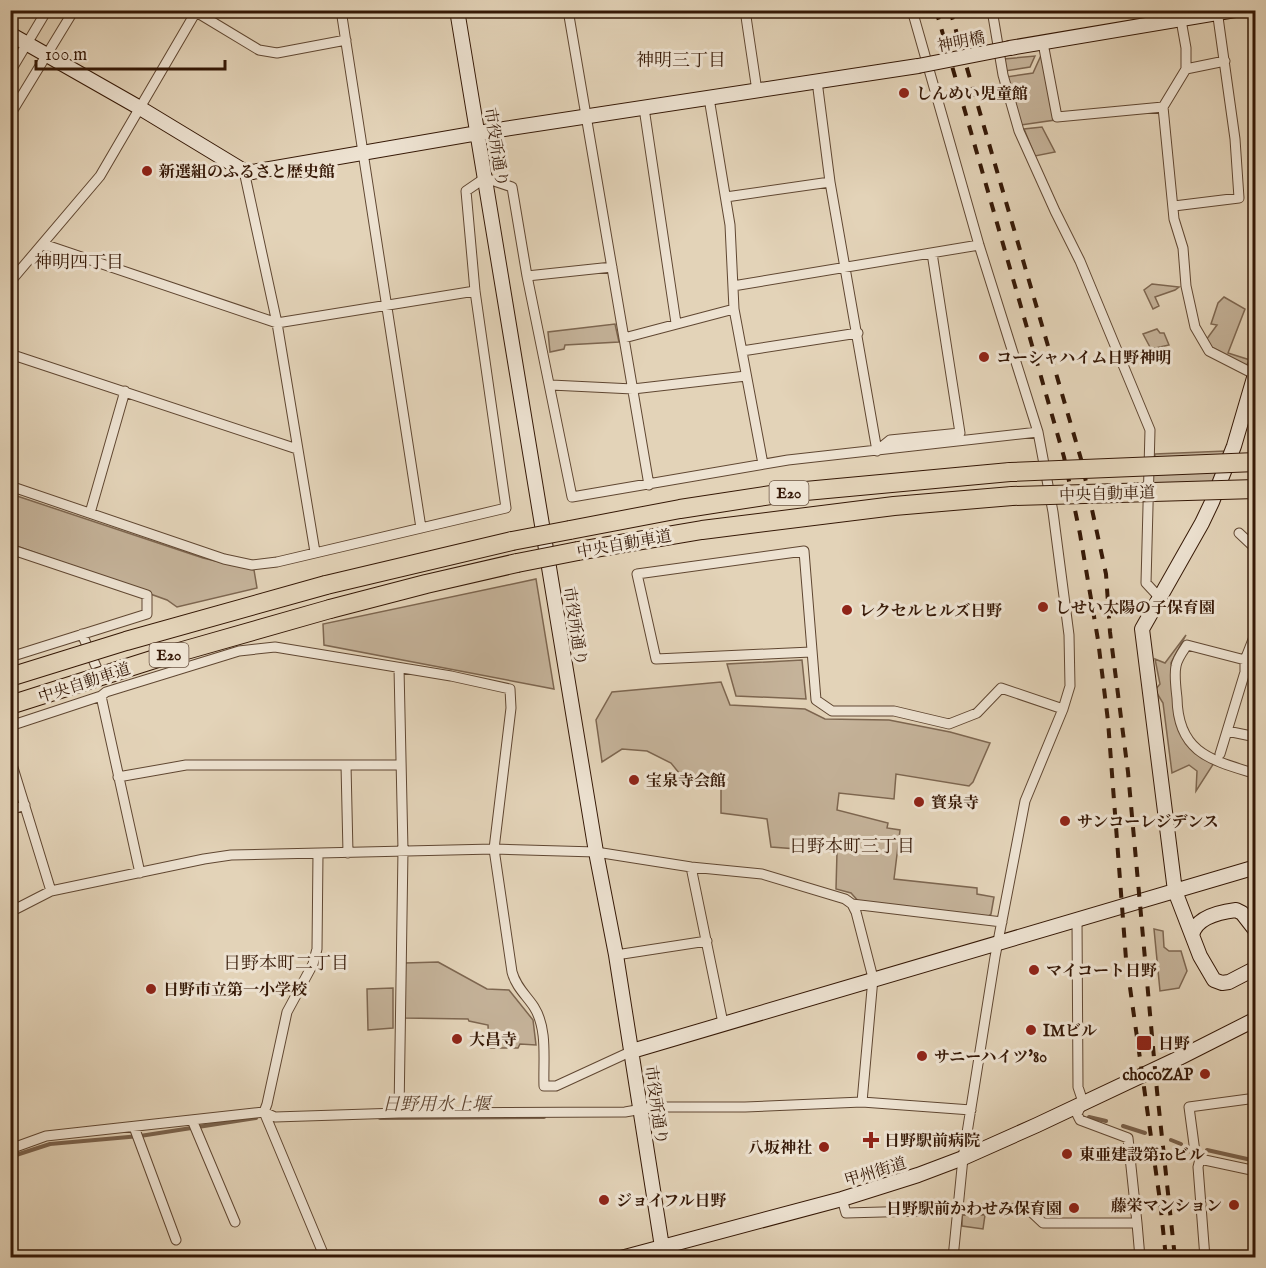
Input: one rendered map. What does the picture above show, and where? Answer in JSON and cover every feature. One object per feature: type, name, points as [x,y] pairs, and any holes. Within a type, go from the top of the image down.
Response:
[{"type":"highway","name":"中央自動車道","points":[[10,677],[126,641],[326,585],[512,541],[680,509],[784,493],[1010,472],[1256,462]]},
{"type":"highway","name":"中央自動車道","points":[[10,705],[158,658],[330,609],[426,584],[578,551],[702,530],[894,506],[1012,496],[1256,489]]},
{"type":"street","points":[[10,72],[47,10]]},
{"type":"street","points":[[10,115],[74,10]]},
{"type":"street","points":[[340,10],[421,528]]},
{"type":"street","name":"市役所通り","points":[[457,10],[596,852],[632,1051],[662,1247]]},
{"type":"street","points":[[568,10],[649,484]]},
{"type":"street","points":[[745,10],[757,91]]},
{"type":"street","points":[[912,10],[979,245],[1038,432],[1053,512],[1069,635],[1070,686],[1063,709],[1025,801],[998,942],[963,1158],[953,1257]]},
{"type":"street","points":[[992,10],[1002,75],[1019,131],[1080,261],[1150,430],[1146,583],[1159,597]]},
{"type":"street","name":"神明橋","points":[[244,171],[252,172],[363,152],[918,66],[1235,10]]},
{"type":"street","points":[[10,282],[100,176],[197,11],[259,50],[278,53],[346,40]]},
{"type":"street","points":[[1174,206],[1239,198],[1235,140],[1217,12]]},
{"type":"street","points":[[1181,20],[1186,48],[1186,69],[1163,107],[1174,219],[1183,248],[1186,286],[1194,327],[1209,351],[1255,373],[1234,446],[1212,502],[1142,629],[1175,891],[1200,956],[1214,980],[1222,983],[1229,982],[1255,967]]},
{"type":"street","points":[[10,34],[140,108],[244,171],[277,322],[315,552]]},
{"type":"street","points":[[1043,43],[1056,117],[1163,107]]},
{"type":"street","points":[[1186,69],[1225,62]]},
{"type":"street","points":[[817,81],[830,182],[877,451]]},
{"type":"street","points":[[709,98],[730,225],[734,309],[763,464]]},
{"type":"street","points":[[644,108],[676,323]]},
{"type":"street","points":[[10,486],[224,559],[252,564],[277,562],[506,508],[475,291],[465,191],[485,178],[512,187],[527,276],[572,497],[763,464],[1038,432]]},
{"type":"street","points":[[726,197],[830,182]]},
{"type":"street","points":[[43,244],[277,322],[475,291]]},
{"type":"street","points":[[733,285],[979,245]]},
{"type":"street","points":[[877,451],[890,440],[960,433],[932,253]]},
{"type":"street","points":[[527,276],[612,267]]},
{"type":"street","points":[[624,338],[734,309]]},
{"type":"street","points":[[742,351],[858,333]]},
{"type":"street","points":[[10,354],[297,449]]},
{"type":"street","points":[[551,385],[633,390],[746,376]]},
{"type":"street","points":[[90,513],[125,391]]},
{"type":"street","points":[[1239,533],[1256,549]]},
{"type":"street","points":[[10,549],[147,595],[147,614],[10,657]]},
{"type":"street","points":[[812,652],[656,659],[637,574],[804,551],[816,700],[832,711],[894,711],[949,724],[977,713],[1001,688],[1063,709]]},
{"type":"street","points":[[1220,754],[1245,672],[1245,660],[1256,632]]},
{"type":"street","points":[[82,633],[104,694],[118,777],[140,873]]},
{"type":"street","points":[[1245,660],[1186,645],[1176,666],[1177,718],[1185,736],[1196,749],[1217,762],[1256,774]]},
{"type":"street","points":[[10,726],[239,651],[275,647],[451,676],[510,689],[511,708],[494,849],[515,984],[534,1008],[542,1026],[544,1086],[556,1086],[632,1051],[723,1023],[998,942],[1077,926],[1175,891],[1256,867]]},
{"type":"street","points":[[399,668],[403,850],[399,1113]]},
{"type":"street","points":[[1245,672],[1256,675]]},
{"type":"street","points":[[1227,731],[1256,737]]},
{"type":"street","points":[[10,758],[51,891]]},
{"type":"street","points":[[118,777],[186,765],[400,765]]},
{"type":"street","points":[[346,765],[348,853]]},
{"type":"street","points":[[10,810],[25,806]]},
{"type":"street","points":[[10,912],[51,891],[231,855],[494,849],[596,852],[691,867],[762,874],[845,899],[852,904],[1002,922]]},
{"type":"street","points":[[318,854],[317,949],[313,964],[287,1012],[264,1112],[325,1257]]},
{"type":"street","points":[[691,867],[723,1023]]},
{"type":"street","points":[[852,904],[873,978],[862,1102]]},
{"type":"street","points":[[1182,910],[1188,915],[1204,919]]},
{"type":"street","points":[[1192,935],[1196,924],[1204,919],[1236,910],[1242,913],[1255,928]]},
{"type":"street","points":[[1077,926],[1078,1087],[1083,1102],[1077,1114],[1080,1120],[1128,1138],[1140,1257]]},
{"type":"street","points":[[616,955],[707,941]]},
{"type":"street","name":"甲州街道","points":[[621,1257],[842,1199],[963,1158],[1200,1048],[1256,1019]]},
{"type":"street","points":[[1256,1098],[1189,1107],[1195,1152],[1200,1159],[1256,1171]]},
{"type":"street","points":[[10,1149],[46,1136],[135,1129],[264,1112],[275,1117],[399,1113],[625,1112],[654,1107],[745,1107],[862,1102],[971,1110]]},
{"type":"street","points":[[193,1121],[235,1222]]},
{"type":"street","points":[[135,1129],[176,1240]]},
{"type":"street","points":[[1200,1159],[1198,1167],[1205,1257]]},
{"type":"street","points":[[842,1199],[846,1213],[1027,1208],[1044,1223],[1137,1223]]},
{"type":"shaded area","points":[[1043,51],[1055,120],[1021,125],[1006,77],[1033,73]]},
{"type":"shaded area","points":[[1035,56],[1030,67],[1005,71],[1004,59]]},
{"type":"shaded area","points":[[1042,127],[1055,152],[1035,156],[1024,129]]},
{"type":"shaded area","points":[[1152,284],[1179,287],[1155,297],[1159,306],[1153,309],[1144,290]]},
{"type":"shaded area","points":[[1224,297],[1245,309],[1228,353],[1250,360],[1246,366],[1211,349],[1206,340],[1217,325],[1211,324],[1218,303]]},
{"type":"shaded area","points":[[615,324],[619,342],[565,345],[564,349],[550,352],[548,332]]},
{"type":"shaded area","points":[[1157,329],[1160,333],[1164,333],[1169,345],[1151,349],[1143,334]]},
{"type":"shaded area","points":[[1225,451],[1212,495],[1151,496],[1155,454]]},
{"type":"shaded area","points":[[11,494],[203,558],[254,570],[257,588],[177,607],[167,600],[11,544]]},
{"type":"shaded area","points":[[536,579],[554,689],[324,645],[323,624]]},
{"type":"shaded area","points":[[1186,635],[1171,663],[1182,734],[1214,763],[1196,791],[1197,771],[1189,765],[1172,773],[1163,703],[1155,690],[1160,684],[1155,659],[1165,663]]},
{"type":"shaded area","points":[[802,660],[806,699],[736,696],[727,664]]},
{"type":"shaded area","points":[[721,682],[730,705],[805,709],[825,719],[889,720],[950,732],[990,743],[973,782],[969,786],[896,774],[894,799],[839,793],[837,810],[888,823],[887,828],[900,830],[894,879],[977,888],[977,894],[994,897],[991,914],[986,918],[860,903],[851,893],[836,889],[837,852],[771,847],[767,819],[721,813],[721,786],[684,779],[671,763],[647,751],[622,749],[602,762],[596,720],[612,692]]},
{"type":"shaded area","points":[[1154,929],[1163,931],[1164,947],[1169,951],[1181,951],[1187,971],[1179,988],[1160,991]]},
{"type":"shaded area","points":[[438,962],[487,989],[509,990],[533,1020],[536,1045],[520,1044],[518,1048],[489,1048],[488,1025],[468,1019],[405,1018],[405,963]]},
{"type":"shaded area","points":[[393,988],[393,1028],[368,1030],[367,989]]},
{"type":"shaded area","points":[[962,1215],[985,1215],[983,1229],[962,1226]]},
{"type":"waterway","name":"日野用水上堰","points":[[380,1118],[544,1117]]},
{"type":"waterway","name":"日野用水上堰","points":[[1089,1117],[1106,1121]]},
{"type":"waterway","name":"日野用水上堰","points":[[10,1157],[50,1144],[140,1136],[256,1118]]},
{"type":"waterway","name":"日野用水上堰","points":[[1123,1126],[1145,1133]]},
{"type":"waterway","name":"日野用水上堰","points":[[1171,1140],[1181,1144]]},
{"type":"waterway","name":"日野用水上堰","points":[[1207,1150],[1256,1161]]},
{"type":"railway","points":[[936,10],[1064,457],[1080,534],[1098,640],[1108,721],[1126,959],[1166,1258]]},
{"type":"railway","points":[[950,10],[1081,459],[1106,574],[1110,632],[1128,772],[1157,1091],[1175,1258]]},
{"type":"place","name":"しんめい児童館","points":[[904,93]]},
{"type":"place","name":"新選組のふるさと歴史館","points":[[147,171]]},
{"type":"place","name":"コーシャハイム日野神明","points":[[984,357]]},
{"type":"place","name":"しせい太陽の子保育園","points":[[1043,607]]},
{"type":"place","name":"レクセルヒルズ日野","points":[[847,610]]},
{"type":"place","name":"宝泉寺会館","points":[[634,780]]},
{"type":"place","name":"寳泉寺","points":[[919,802]]},
{"type":"place","name":"サンコーレジデンス","points":[[1065,821]]},
{"type":"place","name":"マイコート日野","points":[[1034,970]]},
{"type":"place","name":"日野市立第一小学校","points":[[151,989]]},
{"type":"place","name":"IMビル","points":[[1031,1030]]},
{"type":"place","name":"大昌寺","points":[[457,1039]]},
{"type":"place","name":"日野","points":[[1144,1043]]},
{"type":"place","name":"サニーハイツ'80","points":[[922,1056]]},
{"type":"place","name":"chocoZAP","points":[[1205,1074]]},
{"type":"place","name":"日野駅前病院","points":[[871,1140]]},
{"type":"place","name":"八坂神社","points":[[824,1147]]},
{"type":"place","name":"東亜建設第10ビル","points":[[1067,1154]]},
{"type":"place","name":"ジョイフル日野","points":[[604,1200]]},
{"type":"place","name":"藤栄マンション","points":[[1234,1205]]},
{"type":"place","name":"日野駅前かわせみ保育園","points":[[1074,1208]]},
{"type":"district","name":"神明三丁目","points":[[681,60]]},
{"type":"district","name":"神明四丁目","points":[[79,262]]},
{"type":"district","name":"日野本町三丁目","points":[[852,846]]},
{"type":"district","name":"日野本町二丁目","points":[[286,963]]}]
